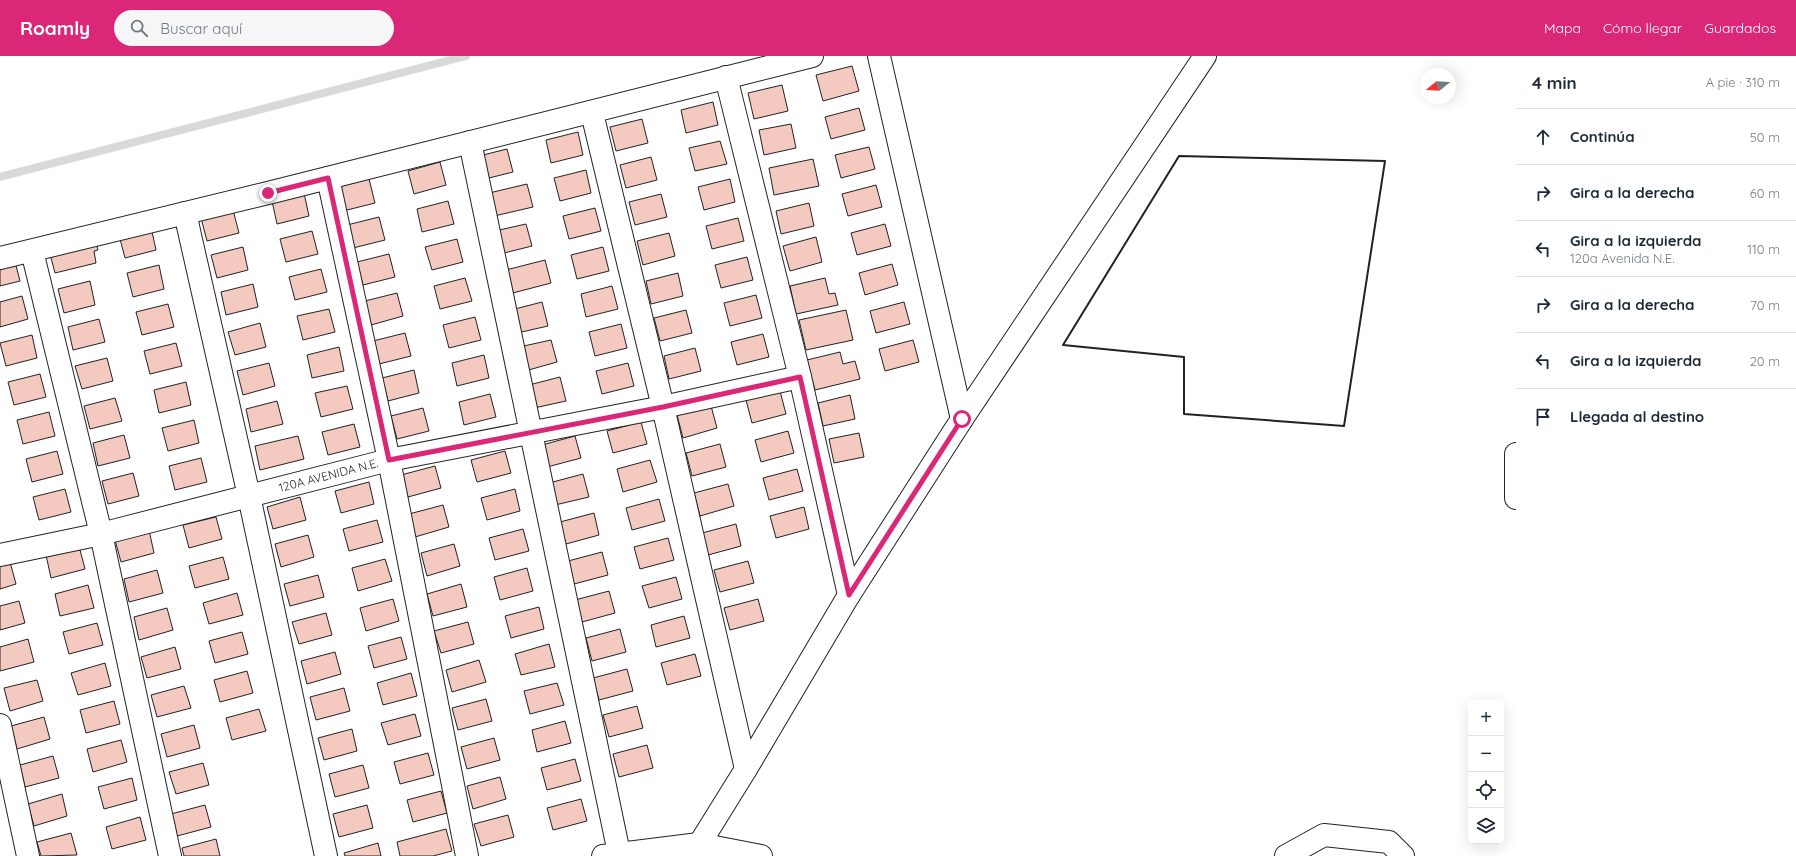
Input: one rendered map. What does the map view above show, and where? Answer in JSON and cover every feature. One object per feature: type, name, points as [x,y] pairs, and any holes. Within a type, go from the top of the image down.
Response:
[{"type":"street","points":[[0,258],[592,113],[726,77],[812,56]]},
{"type":"street","points":[[879,56],[962,419]]},
{"type":"street","points":[[695,850],[746,769],[849,595],[962,419],[1205,56]]},
{"type":"street","points":[[726,77],[800,377],[849,595]]},
{"type":"street","points":[[592,113],[663,407],[746,769]]},
{"type":"street","points":[[470,142],[532,432],[611,855],[695,850],[761,856]]},
{"type":"street","points":[[328,178],[389,460],[468,856]]},
{"type":"street","points":[[185,213],[249,496],[326,856]]},
{"type":"street","points":[[32,251],[101,534],[170,856]]},
{"type":"street","name":"120A AVENIDA N.E.","points":[[0,555],[101,534],[389,460],[663,407],[800,377]]},
{"type":"street","points":[[1516,454],[1516,492]]},
{"type":"street","points":[[0,725],[28,856]]},
{"type":"street","points":[[1286,856],[1324,835],[1389,842],[1403,856]]},
{"type":"building","points":[[852,66],[859,91],[823,101],[816,75]]},
{"type":"building","points":[[782,85],[788,111],[754,119],[748,93]]},
{"type":"building","points":[[713,102],[718,125],[686,133],[681,110]]},
{"type":"building","points":[[859,108],[865,130],[831,139],[825,117]]},
{"type":"building","points":[[642,119],[648,143],[616,151],[610,127]]},
{"type":"building","points":[[791,124],[796,148],[764,155],[759,130]]},
{"type":"building","points":[[578,132],[583,155],[551,163],[546,140]]},
{"type":"building","points":[[720,141],[727,164],[695,171],[689,148]]},
{"type":"building","points":[[869,147],[875,169],[841,178],[835,155]]},
{"type":"building","points":[[507,149],[513,172],[481,180],[475,157]]},
{"type":"building","points":[[651,157],[657,180],[626,188],[620,165]]},
{"type":"building","points":[[813,159],[819,186],[774,195],[769,168]]},
{"type":"building","points":[[440,162],[446,185],[414,194],[408,171]]},
{"type":"building","points":[[586,170],[591,193],[560,201],[554,178]]},
{"type":"building","points":[[369,179],[375,203],[343,211],[338,187]]},
{"type":"building","points":[[730,179],[735,202],[704,210],[698,187]]},
{"type":"building","points":[[527,184],[533,207],[490,217],[485,194]]},
{"type":"building","points":[[876,185],[882,207],[848,216],[842,194]]},
{"type":"building","points":[[304,193],[309,216],[277,224],[272,201]]},
{"type":"building","points":[[661,194],[667,217],[635,225],[629,202]]},
{"type":"building","points":[[448,201],[454,224],[422,232],[417,209]]},
{"type":"building","points":[[809,203],[814,226],[781,234],[776,211]]},
{"type":"building","points":[[595,208],[601,231],[569,239],[563,216]]},
{"type":"building","points":[[233,210],[239,233],[207,241],[201,218]]},
{"type":"building","points":[[379,217],[385,240],[353,248],[347,225]]},
{"type":"building","points":[[738,218],[744,241],[712,249],[706,226]]},
{"type":"building","points":[[526,224],[532,246],[500,254],[495,231]]},
{"type":"building","points":[[885,224],[891,246],[857,255],[851,233]]},
{"type":"building","points":[[151,227],[156,250],[125,258],[119,235]]},
{"type":"building","points":[[312,231],[318,254],[286,262],[280,239]]},
{"type":"building","points":[[669,233],[675,256],[643,265],[637,241]]},
{"type":"building","points":[[816,237],[822,262],[790,271],[783,246]]},
{"type":"building","points":[[95,239],[98,250],[94,251],[96,263],[55,273],[49,250]]},
{"type":"building","points":[[457,239],[463,262],[432,270],[425,247]]},
{"type":"building","points":[[243,247],[248,270],[217,278],[211,255]]},
{"type":"building","points":[[603,247],[609,271],[577,279],[571,255]]},
{"type":"building","points":[[389,254],[395,277],[363,285],[357,262]]},
{"type":"building","points":[[747,257],[753,280],[721,288],[715,265]]},
{"type":"building","points":[[14,258],[20,281],[0,286],[0,262]]},
{"type":"building","points":[[545,260],[551,283],[509,294],[502,271]]},
{"type":"building","points":[[892,264],[898,285],[865,295],[859,273]]},
{"type":"building","points":[[159,265],[164,289],[133,297],[127,273]]},
{"type":"building","points":[[321,269],[327,292],[295,300],[289,277]]},
{"type":"building","points":[[678,273],[683,296],[651,304],[646,281]]},
{"type":"building","points":[[465,278],[472,301],[440,309],[434,286]]},
{"type":"building","points":[[825,278],[829,294],[835,293],[838,305],[796,314],[790,286]]},
{"type":"building","points":[[90,281],[95,305],[64,313],[58,289]]},
{"type":"building","points":[[253,284],[258,307],[226,315],[221,292]]},
{"type":"building","points":[[612,286],[618,309],[586,317],[581,294]]},
{"type":"building","points":[[397,293],[403,316],[371,325],[365,301]]},
{"type":"building","points":[[756,295],[762,318],[730,326],[724,303]]},
{"type":"building","points":[[22,296],[28,319],[0,327],[0,302]]},
{"type":"building","points":[[542,302],[548,326],[517,333],[511,310]]},
{"type":"building","points":[[904,302],[910,324],[876,333],[870,311]]},
{"type":"building","points":[[168,304],[174,327],[142,335],[136,312]]},
{"type":"building","points":[[329,309],[335,332],[303,340],[297,316]]},
{"type":"building","points":[[686,310],[692,333],[660,341],[654,318]]},
{"type":"building","points":[[846,310],[853,340],[806,350],[799,320]]},
{"type":"building","points":[[475,317],[481,340],[449,348],[443,325]]},
{"type":"building","points":[[99,319],[105,342],[73,350],[68,327]]},
{"type":"building","points":[[260,323],[266,347],[235,355],[228,332]]},
{"type":"building","points":[[621,324],[627,348],[595,356],[589,332]]},
{"type":"building","points":[[405,333],[411,356],[379,364],[373,341]]},
{"type":"building","points":[[763,334],[769,357],[737,365],[731,342]]},
{"type":"building","points":[[32,335],[37,358],[6,366],[0,343]]},
{"type":"building","points":[[551,340],[557,362],[525,371],[519,347]]},
{"type":"building","points":[[913,340],[919,362],[885,371],[879,349]]},
{"type":"building","points":[[176,343],[182,366],[150,374],[144,351]]},
{"type":"building","points":[[339,347],[344,371],[312,378],[307,355]]},
{"type":"building","points":[[695,348],[701,371],[669,379],[664,356]]},
{"type":"building","points":[[840,352],[843,364],[855,361],[860,379],[815,390],[807,360]]},
{"type":"building","points":[[484,355],[489,378],[457,386],[452,363]]},
{"type":"building","points":[[107,358],[113,381],[82,389],[75,366]]},
{"type":"building","points":[[269,363],[275,386],[243,395],[237,371]]},
{"type":"building","points":[[628,363],[634,386],[602,394],[596,371]]},
{"type":"building","points":[[414,370],[419,393],[388,401],[382,378]]},
{"type":"building","points":[[40,374],[46,397],[14,405],[8,382]]},
{"type":"building","points":[[560,377],[566,401],[534,408],[529,385]]},
{"type":"building","points":[[186,382],[191,405],[159,413],[154,390]]},
{"type":"building","points":[[347,386],[353,409],[321,417],[315,393]]},
{"type":"building","points":[[780,391],[786,414],[752,423],[746,400]]},
{"type":"building","points":[[490,394],[496,417],[464,425],[459,402]]},
{"type":"building","points":[[850,395],[855,419],[823,426],[818,403]]},
{"type":"building","points":[[115,398],[122,421],[90,429],[84,406]]},
{"type":"building","points":[[277,401],[283,424],[251,432],[246,409]]},
{"type":"building","points":[[711,406],[717,428],[683,438],[677,415]]},
{"type":"building","points":[[423,408],[429,431],[397,439],[391,416]]},
{"type":"building","points":[[49,412],[55,436],[23,444],[17,420]]},
{"type":"building","points":[[194,420],[199,443],[168,451],[162,428]]},
{"type":"building","points":[[641,422],[647,444],[613,453],[607,431]]},
{"type":"building","points":[[354,424],[360,447],[328,455],[322,432]]},
{"type":"building","points":[[788,431],[794,453],[761,462],[755,440]]},
{"type":"building","points":[[859,433],[864,457],[834,463],[829,439]]},
{"type":"building","points":[[124,435],[130,458],[98,466],[93,443]]},
{"type":"building","points":[[298,436],[304,459],[260,470],[255,446]]},
{"type":"building","points":[[575,436],[581,458],[547,467],[542,445]]},
{"type":"building","points":[[720,444],[726,467],[692,476],[686,453]]},
{"type":"building","points":[[57,451],[63,474],[32,482],[26,459]]},
{"type":"building","points":[[505,451],[511,473],[477,482],[471,460]]},
{"type":"building","points":[[201,458],[207,482],[175,490],[169,466]]},
{"type":"building","points":[[650,460],[657,482],[623,492],[617,469]]},
{"type":"building","points":[[435,466],[441,488],[408,497],[401,475]]},
{"type":"building","points":[[797,469],[803,491],[769,500],[763,478]]},
{"type":"building","points":[[133,473],[139,496],[108,504],[102,481]]},
{"type":"building","points":[[583,474],[589,497],[555,505],[549,483]]},
{"type":"building","points":[[369,482],[374,504],[341,513],[335,491]]},
{"type":"building","points":[[728,484],[734,506],[700,516],[694,493]]},
{"type":"building","points":[[65,489],[71,512],[39,520],[33,497]]},
{"type":"building","points":[[515,489],[520,511],[487,520],[481,498]]},
{"type":"building","points":[[300,497],[306,520],[273,529],[267,507]]},
{"type":"building","points":[[659,499],[665,521],[632,530],[626,508]]},
{"type":"building","points":[[443,505],[449,527],[415,537],[409,514]]},
{"type":"building","points":[[804,507],[809,529],[776,538],[770,516]]},
{"type":"building","points":[[594,513],[599,535],[566,544],[560,522]]},
{"type":"building","points":[[216,517],[222,539],[189,548],[183,525]]},
{"type":"building","points":[[377,520],[383,542],[349,551],[343,529]]},
{"type":"building","points":[[736,524],[741,546],[708,555],[702,533]]},
{"type":"building","points":[[523,529],[529,551],[495,560],[489,538]]},
{"type":"building","points":[[149,530],[154,553],[121,562],[115,540]]},
{"type":"building","points":[[308,535],[314,557],[281,567],[275,544]]},
{"type":"building","points":[[668,538],[674,560],[640,569],[634,547]]},
{"type":"building","points":[[454,544],[460,566],[427,576],[421,553]]},
{"type":"building","points":[[79,546],[85,569],[51,578],[46,555]]},
{"type":"building","points":[[602,552],[608,575],[574,584],[568,561]]},
{"type":"building","points":[[223,557],[229,579],[195,588],[189,566]]},
{"type":"building","points":[[385,559],[392,581],[358,591],[352,568]]},
{"type":"building","points":[[748,561],[754,583],[720,592],[714,570]]},
{"type":"building","points":[[10,562],[16,584],[0,589],[0,565]]},
{"type":"building","points":[[527,568],[533,591],[500,600],[494,577]]},
{"type":"building","points":[[157,570],[163,593],[129,602],[124,579]]},
{"type":"building","points":[[318,575],[324,597],[290,606],[284,584]]},
{"type":"building","points":[[676,577],[682,599],[649,608],[642,586]]},
{"type":"building","points":[[461,584],[467,607],[433,616],[427,594]]},
{"type":"building","points":[[88,585],[94,608],[60,616],[55,594]]},
{"type":"building","points":[[609,591],[615,613],[582,622],[575,600]]},
{"type":"building","points":[[237,593],[243,615],[209,624],[203,603]]},
{"type":"building","points":[[393,599],[399,621],[366,631],[360,608]]},
{"type":"building","points":[[758,599],[764,621],[730,630],[724,608]]},
{"type":"building","points":[[19,601],[25,623],[0,630],[0,606]]},
{"type":"building","points":[[539,607],[544,629],[511,638],[505,616]]},
{"type":"building","points":[[167,608],[173,630],[139,640],[134,617]]},
{"type":"building","points":[[326,613],[332,635],[299,644],[292,622]]},
{"type":"building","points":[[684,616],[690,638],[656,647],[651,625]]},
{"type":"building","points":[[468,622],[474,644],[441,653],[434,631]]},
{"type":"building","points":[[97,623],[103,645],[69,654],[63,632]]},
{"type":"building","points":[[620,629],[626,652],[592,661],[586,638]]},
{"type":"building","points":[[242,632],[248,654],[215,663],[209,641]]},
{"type":"building","points":[[401,637],[407,659],[374,668],[368,646]]},
{"type":"building","points":[[28,639],[34,662],[0,671],[0,647]]},
{"type":"building","points":[[549,644],[555,667],[521,675],[515,654]]},
{"type":"building","points":[[175,647],[181,669],[147,678],[141,657]]},
{"type":"building","points":[[335,652],[341,674],[307,684],[301,661]]},
{"type":"building","points":[[695,654],[701,676],[667,685],[661,663]]},
{"type":"building","points":[[479,660],[486,682],[452,692],[446,670]]},
{"type":"building","points":[[105,663],[111,686],[78,695],[71,673]]},
{"type":"building","points":[[627,669],[633,691],[599,700],[593,678]]},
{"type":"building","points":[[247,671],[253,693],[220,702],[214,680]]},
{"type":"building","points":[[411,673],[417,696],[383,705],[377,683]]},
{"type":"building","points":[[37,680],[43,701],[10,711],[4,688]]},
{"type":"building","points":[[557,683],[564,705],[530,714],[524,691]]},
{"type":"building","points":[[184,686],[191,708],[157,717],[151,695]]},
{"type":"building","points":[[344,688],[350,711],[316,720],[310,697]]},
{"type":"building","points":[[486,699],[492,721],[458,730],[452,708]]},
{"type":"building","points":[[114,701],[120,724],[86,733],[80,710]]},
{"type":"building","points":[[637,706],[643,728],[609,737],[603,715]]},
{"type":"building","points":[[259,709],[266,731],[232,740],[226,718]]},
{"type":"building","points":[[415,714],[421,736],[388,745],[381,723]]},
{"type":"building","points":[[44,717],[50,739],[17,749],[11,726]]},
{"type":"building","points":[[565,721],[571,743],[537,752],[532,730]]},
{"type":"building","points":[[194,725],[200,748],[167,757],[161,734]]},
{"type":"building","points":[[352,729],[357,751],[324,760],[318,738]]},
{"type":"building","points":[[494,738],[500,760],[467,769],[461,747]]},
{"type":"building","points":[[121,740],[127,762],[93,772],[87,749]]},
{"type":"building","points":[[647,745],[653,768],[619,777],[613,754]]},
{"type":"building","points":[[428,753],[434,775],[400,784],[394,762]]},
{"type":"building","points":[[53,756],[59,778],[25,787],[20,765]]},
{"type":"building","points":[[575,759],[581,781],[547,790],[541,768]]},
{"type":"building","points":[[203,763],[209,785],[176,794],[169,772]]},
{"type":"building","points":[[363,765],[369,788],[335,797],[329,774]]},
{"type":"building","points":[[500,777],[506,799],[473,809],[467,786]]},
{"type":"building","points":[[132,778],[137,800],[104,809],[98,787]]},
{"type":"building","points":[[441,791],[447,813],[413,822],[407,800]]},
{"type":"building","points":[[62,794],[67,816],[34,826],[28,804]]},
{"type":"building","points":[[581,799],[587,821],[553,830],[547,808]]},
{"type":"building","points":[[205,805],[211,827],[177,836],[171,814]]},
{"type":"building","points":[[367,805],[373,828],[339,837],[333,814]]},
{"type":"building","points":[[508,815],[514,837],[481,846],[474,824]]},
{"type":"building","points":[[140,817],[146,840],[112,849],[106,827]]},
{"type":"building","points":[[446,829],[452,851],[433,856],[400,856],[397,842]]},
{"type":"building","points":[[71,833],[77,855],[41,856],[37,842]]},
{"type":"building","points":[[216,839],[220,856],[184,856],[182,848]]},
{"type":"building","points":[[378,843],[381,856],[345,856],[344,853]]},
{"type":"waterway","points":[[0,177],[466,56]]},
{"type":"wall","points":[[1179,156],[1385,161],[1344,426],[1184,414],[1184,357],[1063,345],[1179,156]]},
{"type":"route","points":[[268,193],[328,178],[389,460],[663,407],[800,377],[849,595],[962,419]]}]
